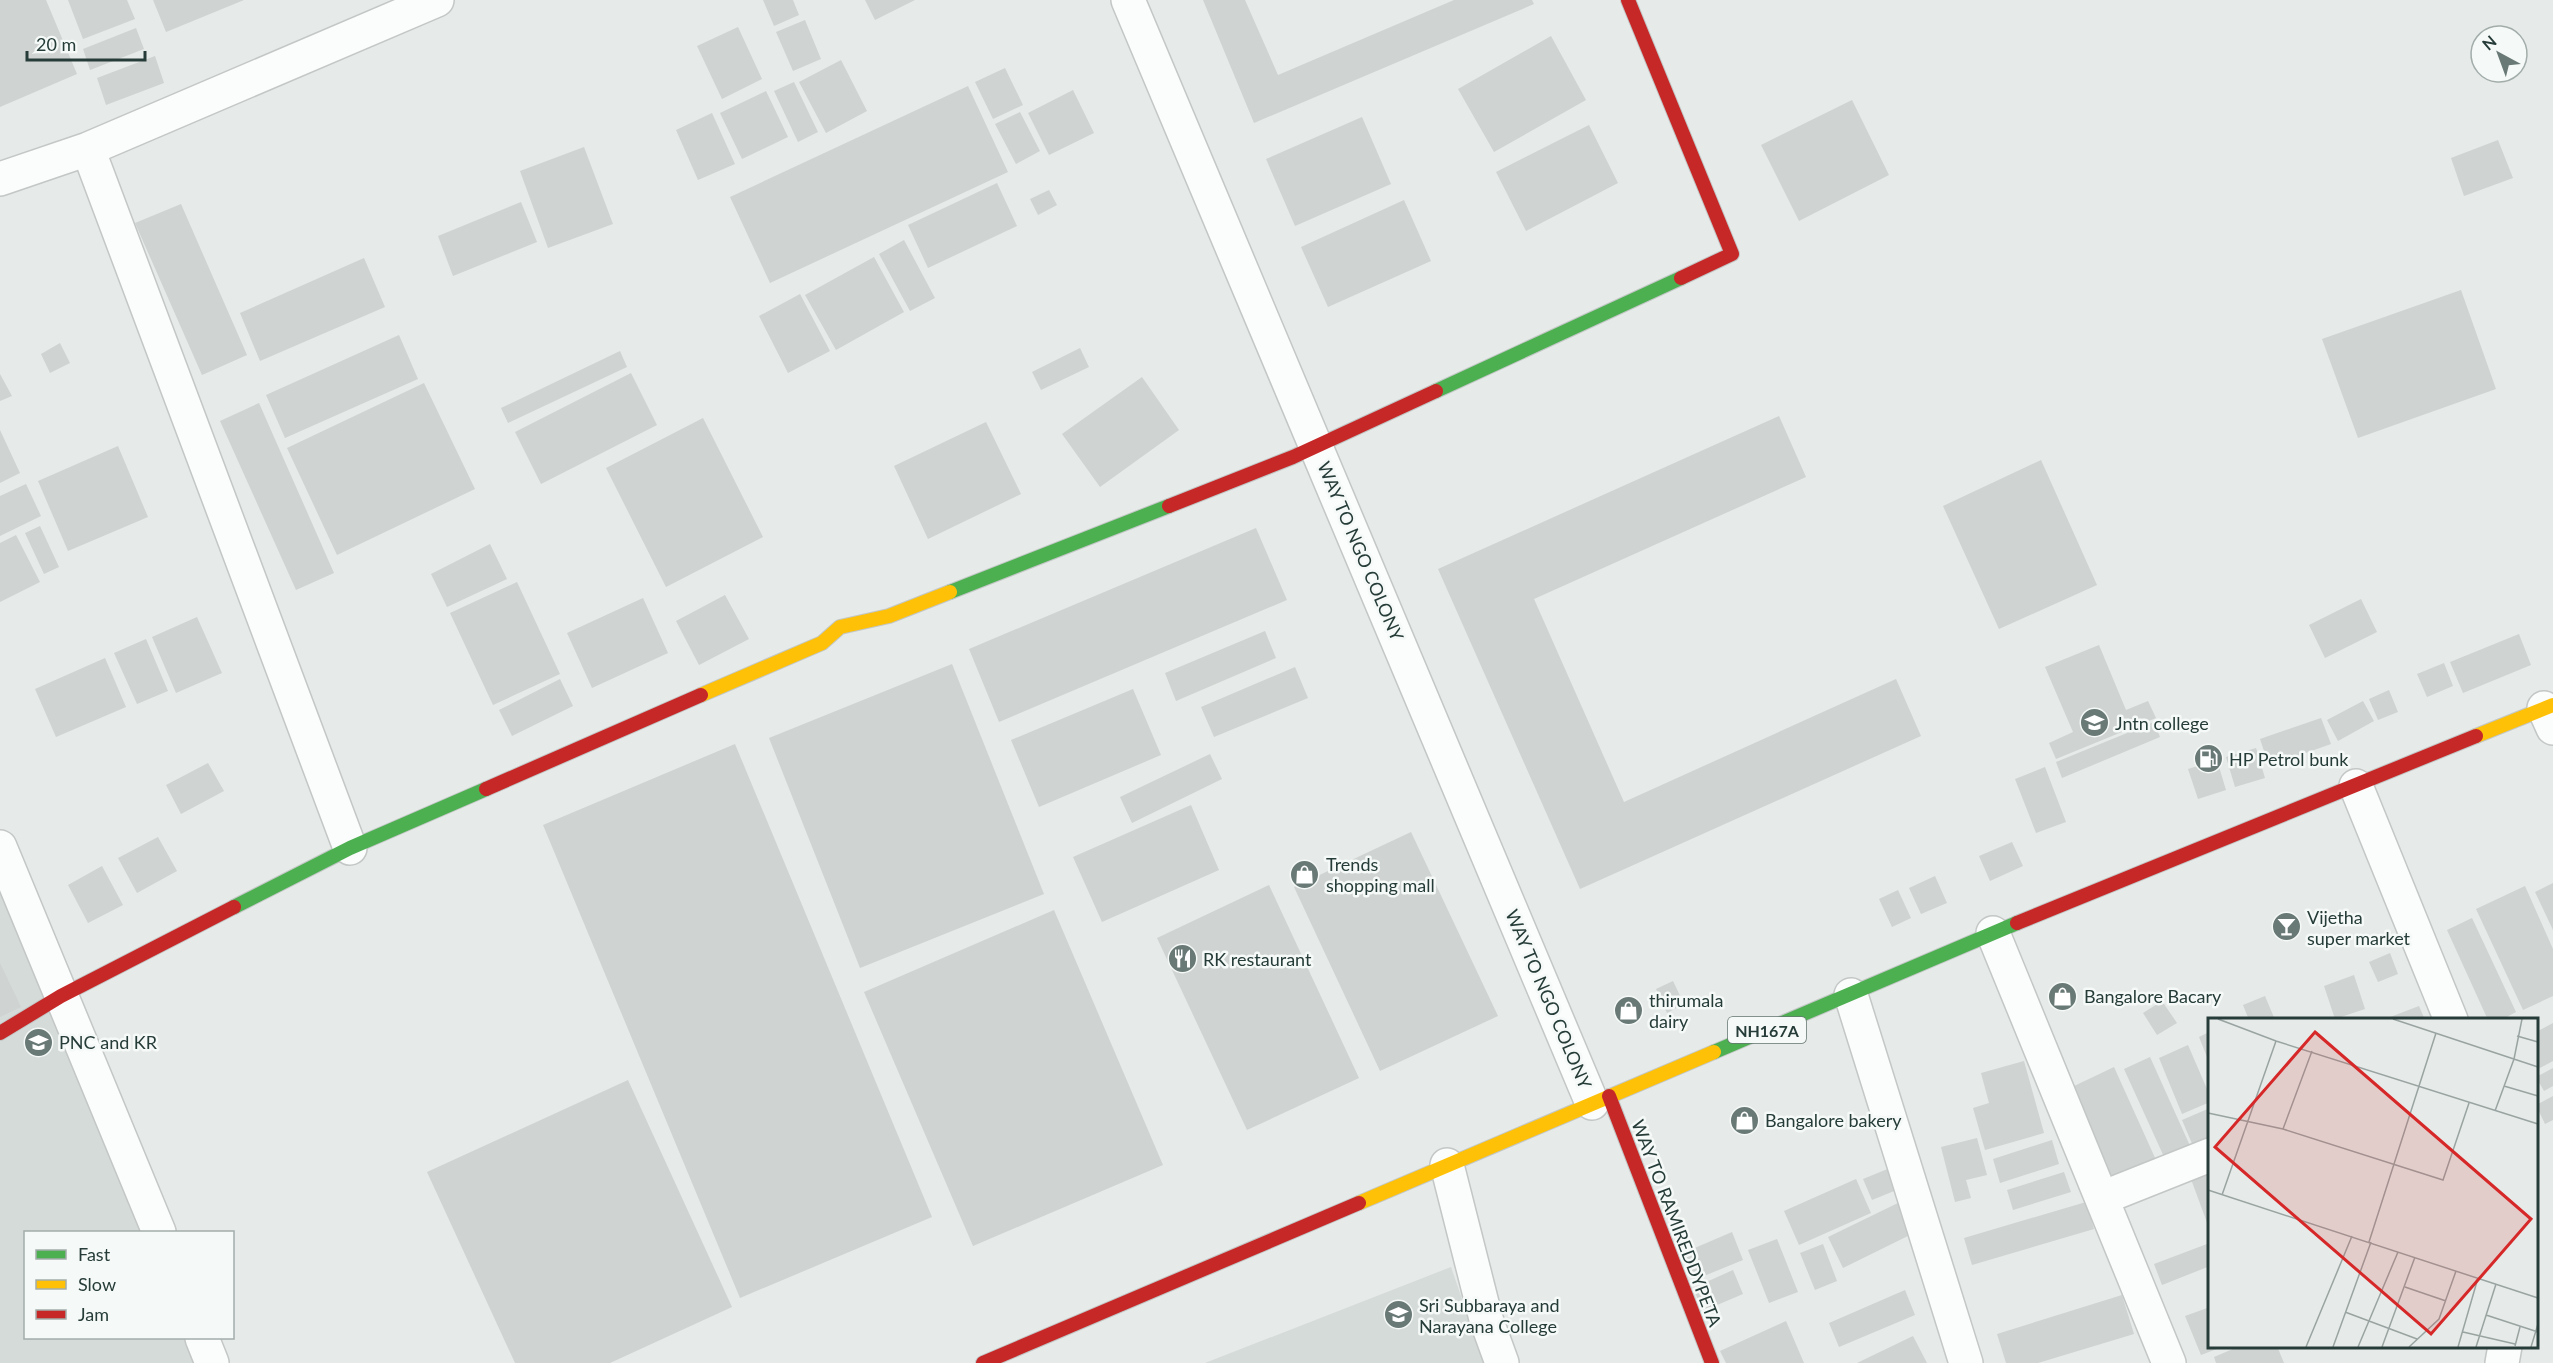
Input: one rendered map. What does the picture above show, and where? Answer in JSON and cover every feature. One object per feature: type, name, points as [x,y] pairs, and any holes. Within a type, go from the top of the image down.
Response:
[{"type":"main road","points":[[0,1033],[61,996],[350,848],[822,643],[840,627],[889,616],[1293,457],[1732,254],[1628,0]]},
{"type":"main road","name":"NH167A","points":[[983,1363],[1993,933],[2356,786],[2550,714]]},
{"type":"main road","name":"WAY TO RAMIREDDYPETA","points":[[1600,1100],[1712,1363]]},
{"type":"street","points":[[0,178],[88,149],[437,0]]},
{"type":"street","name":"WAY TO NGO COLONY","points":[[1128,0],[1600,1100]]},
{"type":"street","points":[[88,149],[350,848]]},
{"type":"street","points":[[2356,786],[2450,1018]]},
{"type":"street","points":[[0,847],[158,1231]]},
{"type":"street","points":[[1993,933],[2169,1363]]},
{"type":"street","points":[[1851,995],[1966,1363]]},
{"type":"street","points":[[2102,1198],[2208,1156]]},
{"type":"street","points":[[1447,1165],[1486,1319],[1502,1363]]},
{"type":"street","points":[[202,1339],[212,1363]]},
{"type":"street","points":[[2502,1363],[2505,1348]]},
{"type":"shaded area","name":"PNC and KR","points":[[0,852],[151,1231],[24,1231],[24,1339],[192,1339],[202,1363],[0,1363]]},
{"type":"shaded area","name":"Sri Subbaraya and Narayana College","points":[[1451,1267],[1484,1363],[1205,1363]]},
{"type":"building","points":[[0,0],[46,0],[77,74],[0,107]]},
{"type":"building","points":[[68,0],[127,0],[135,19],[83,39]]},
{"type":"building","points":[[153,0],[244,0],[166,32]]},
{"type":"building","points":[[763,0],[793,0],[799,15],[774,26]]},
{"type":"building","points":[[865,0],[915,0],[875,20]]},
{"type":"building","points":[[1203,0],[1245,0],[1278,75],[1454,0],[1532,0],[1534,4],[1254,123]]},
{"type":"building","points":[[805,20],[821,59],[793,71],[776,32]]},
{"type":"building","points":[[738,27],[762,79],[722,99],[697,46]]},
{"type":"building","points":[[136,28],[144,49],[90,70],[83,49]]},
{"type":"building","points":[[1551,36],[1586,100],[1494,152],[1458,89]]},
{"type":"building","points":[[155,56],[164,83],[106,105],[97,78]]},
{"type":"building","points":[[841,60],[867,111],[826,133],[799,82]]},
{"type":"building","points":[[1005,68],[1023,105],[993,119],[975,82]]},
{"type":"building","points":[[794,82],[818,132],[798,142],[774,91]]},
{"type":"building","points":[[968,86],[1008,172],[770,283],[730,197]]},
{"type":"building","points":[[1073,90],[1094,133],[1049,155],[1028,113]]},
{"type":"building","points":[[766,91],[788,137],[742,159],[720,113]]},
{"type":"building","points":[[1852,100],[1889,175],[1799,221],[1761,145]]},
{"type":"building","points":[[1020,112],[1040,151],[1016,164],[995,124]]},
{"type":"building","points":[[712,113],[735,164],[698,180],[676,130]]},
{"type":"building","points":[[1362,117],[1391,184],[1295,226],[1266,159]]},
{"type":"building","points":[[1589,125],[1618,183],[1526,231],[1496,172]]},
{"type":"building","points":[[2498,140],[2513,178],[2464,196],[2451,158]]},
{"type":"building","points":[[584,147],[613,224],[548,248],[520,171]]},
{"type":"building","points":[[997,183],[1017,226],[928,268],[908,225]]},
{"type":"building","points":[[1049,190],[1057,205],[1038,215],[1030,199]]},
{"type":"building","points":[[1404,200],[1431,261],[1328,307],[1301,247]]},
{"type":"building","points":[[521,202],[537,242],[453,276],[438,236]]},
{"type":"building","points":[[181,204],[247,355],[202,375],[135,223]]},
{"type":"building","points":[[904,240],[935,298],[910,311],[879,254]]},
{"type":"building","points":[[874,257],[904,312],[836,350],[805,295]]},
{"type":"building","points":[[364,258],[385,307],[260,361],[240,313]]},
{"type":"building","points":[[2461,290],[2496,389],[2358,438],[2322,339]]},
{"type":"building","points":[[800,294],[830,351],[788,373],[759,316]]},
{"type":"building","points":[[399,335],[418,379],[285,438],[266,395]]},
{"type":"building","points":[[60,343],[70,363],[50,373],[41,354]]},
{"type":"building","points":[[1080,348],[1089,367],[1041,390],[1032,372]]},
{"type":"building","points":[[620,351],[627,367],[508,423],[501,408]]},
{"type":"building","points":[[631,373],[657,425],[541,484],[515,432]]},
{"type":"building","points":[[0,374],[12,396],[0,401]]},
{"type":"building","points":[[1142,377],[1179,430],[1100,487],[1062,434]]},
{"type":"building","points":[[424,383],[475,489],[337,555],[287,448]]},
{"type":"building","points":[[259,403],[334,573],[296,590],[220,421]]},
{"type":"building","points":[[1779,416],[1806,477],[1534,599],[1624,802],[1896,679],[1921,736],[1580,889],[1438,569]]},
{"type":"building","points":[[703,418],[763,537],[666,587],[606,468]]},
{"type":"building","points":[[986,422],[1021,494],[928,539],[894,466]]},
{"type":"building","points":[[0,430],[20,473],[0,483]]},
{"type":"building","points":[[118,446],[148,517],[68,551],[38,481]]},
{"type":"building","points":[[2041,460],[2097,585],[1999,629],[1943,506]]},
{"type":"building","points":[[26,484],[41,516],[0,536],[0,496]]},
{"type":"building","points":[[40,526],[59,567],[44,574],[25,533]]},
{"type":"building","points":[[1256,528],[1287,600],[999,722],[969,649]]},
{"type":"building","points":[[16,535],[40,582],[0,602],[0,543]]},
{"type":"building","points":[[490,544],[507,579],[447,607],[431,574]]},
{"type":"building","points":[[517,582],[560,674],[493,705],[450,613]]},
{"type":"building","points":[[725,595],[749,639],[699,665],[676,621]]},
{"type":"building","points":[[643,598],[668,653],[592,688],[567,633]]},
{"type":"building","points":[[2361,599],[2377,632],[2325,658],[2309,625]]},
{"type":"building","points":[[197,617],[222,673],[176,693],[152,637]]},
{"type":"building","points":[[1265,631],[1276,658],[1176,701],[1165,673]]},
{"type":"building","points":[[2519,634],[2531,665],[2463,693],[2450,662]]},
{"type":"building","points":[[146,639],[168,691],[137,704],[114,653]]},
{"type":"building","points":[[2099,645],[2126,710],[2148,701],[2156,718],[2056,759],[2049,743],[2073,732],[2045,667]]},
{"type":"building","points":[[105,658],[126,707],[56,737],[35,689]]},
{"type":"building","points":[[2444,663],[2453,686],[2427,697],[2417,674]]},
{"type":"building","points":[[952,664],[1044,894],[860,968],[769,738]]},
{"type":"building","points":[[1295,667],[1308,698],[1214,737],[1201,707]]},
{"type":"building","points":[[560,679],[573,706],[512,736],[499,710]]},
{"type":"building","points":[[1133,689],[1161,755],[1039,807],[1011,740]]},
{"type":"building","points":[[2389,690],[2398,712],[2378,720],[2369,699]]},
{"type":"building","points":[[2363,701],[2374,721],[2338,741],[2327,720]]},
{"type":"building","points":[[2321,718],[2331,744],[2269,766],[2260,739]]},
{"type":"building","points":[[2154,722],[2160,737],[2062,778],[2056,762]]},
{"type":"building","points":[[735,744],[932,1217],[740,1298],[543,825]]},
{"type":"building","points":[[2256,748],[2265,778],[2235,787],[2226,757]]},
{"type":"building","points":[[1210,754],[1222,779],[1132,823],[1120,797]]},
{"type":"building","points":[[2217,760],[2226,790],[2198,799],[2188,769]]},
{"type":"building","points":[[208,763],[224,791],[181,814],[166,785]]},
{"type":"building","points":[[2045,767],[2066,822],[2036,833],[2015,779]]},
{"type":"building","points":[[1191,805],[1219,870],[1102,922],[1073,857]]},
{"type":"building","points":[[1411,832],[1498,1016],[1380,1071],[1294,887]]},
{"type":"building","points":[[158,837],[177,871],[137,893],[118,858]]},
{"type":"building","points":[[2012,842],[2023,866],[1990,881],[1979,856]]},
{"type":"building","points":[[102,866],[123,905],[88,923],[68,885]]},
{"type":"building","points":[[1935,876],[1947,903],[1921,914],[1909,888]]},
{"type":"building","points":[[2553,883],[2553,930],[2535,892]]},
{"type":"building","points":[[1269,885],[1359,1078],[1247,1130],[1157,938]]},
{"type":"building","points":[[2525,886],[2553,949],[2553,996],[2523,1010],[2476,909]]},
{"type":"building","points":[[1898,890],[1911,918],[1892,927],[1879,899]]},
{"type":"building","points":[[1054,910],[1163,1165],[973,1246],[864,992]]},
{"type":"building","points":[[2472,918],[2516,1012],[2505,1018],[2487,1018],[2447,930]]},
{"type":"building","points":[[2390,953],[2398,974],[2378,982],[2369,962]]},
{"type":"building","points":[[0,963],[21,1007],[0,1017]]},
{"type":"building","points":[[2354,975],[2365,1009],[2335,1018],[2324,986]]},
{"type":"building","points":[[1673,981],[1684,1004],[1667,1013],[1656,989]]},
{"type":"building","points":[[2265,996],[2274,1018],[2248,1018],[2243,1005]]},
{"type":"building","points":[[2162,1001],[2177,1023],[2157,1035],[2143,1013]]},
{"type":"building","points":[[2419,1006],[2424,1018],[2388,1018]]},
{"type":"building","points":[[2553,1023],[2553,1061],[2538,1069],[2538,1031]]},
{"type":"building","points":[[2208,1032],[2208,1060],[2199,1037]]},
{"type":"building","points":[[2188,1045],[2208,1091],[2208,1103],[2182,1114],[2159,1058]]},
{"type":"building","points":[[2150,1057],[2191,1148],[2165,1159],[2124,1069]]},
{"type":"building","points":[[2024,1061],[2044,1133],[1985,1150],[1973,1108],[1989,1103],[1981,1073]]},
{"type":"building","points":[[2114,1067],[2156,1160],[2111,1180],[2070,1088]]},
{"type":"building","points":[[2553,1068],[2553,1086],[2544,1091],[2538,1076]]},
{"type":"building","points":[[628,1080],[732,1307],[610,1363],[515,1363],[427,1172]]},
{"type":"building","points":[[2553,1096],[2553,1120],[2545,1124],[2538,1104]]},
{"type":"building","points":[[2208,1109],[2208,1140],[2193,1146],[2182,1120]]},
{"type":"building","points":[[1977,1138],[1987,1175],[1966,1180],[1971,1198],[1955,1202],[1941,1147]]},
{"type":"building","points":[[2052,1140],[2059,1164],[2000,1183],[1993,1159]]},
{"type":"building","points":[[1890,1168],[1899,1189],[1872,1200],[1863,1179]]},
{"type":"building","points":[[2064,1172],[2071,1192],[2013,1210],[2007,1190]]},
{"type":"building","points":[[2208,1173],[2208,1225],[2191,1179]]},
{"type":"building","points":[[1856,1179],[1871,1213],[1799,1245],[1784,1211]]},
{"type":"building","points":[[1900,1202],[1916,1232],[1843,1268],[1828,1237]]},
{"type":"building","points":[[2086,1202],[2094,1229],[1972,1265],[1964,1238]]},
{"type":"building","points":[[1732,1232],[1743,1260],[1694,1280],[1683,1253]]},
{"type":"building","points":[[1777,1239],[1798,1292],[1769,1303],[1748,1250]]},
{"type":"building","points":[[1823,1244],[1837,1281],[1815,1290],[1800,1253]]},
{"type":"building","points":[[2207,1244],[2208,1267],[2162,1285],[2154,1264]]},
{"type":"building","points":[[1733,1270],[1743,1294],[1703,1311],[1693,1288]]},
{"type":"building","points":[[1905,1290],[1915,1315],[1839,1347],[1829,1323]]},
{"type":"building","points":[[2122,1295],[2134,1334],[2038,1363],[2006,1363],[1997,1334]]},
{"type":"building","points":[[2208,1308],[2208,1348],[2219,1348],[2201,1355],[2185,1316]]},
{"type":"building","points":[[1786,1321],[1804,1363],[1726,1363],[1720,1351]]},
{"type":"building","points":[[1913,1336],[1927,1363],[1857,1363]]},
{"type":"building","points":[[2235,1348],[2278,1348],[2284,1363],[2216,1363],[2214,1357]]},
{"type":"traffic: fast","points":[[1436,391],[1681,278]]},
{"type":"traffic: fast","points":[[950,592],[1169,506]]},
{"type":"traffic: fast","points":[[234,907],[350,848],[486,789]]},
{"type":"traffic: fast","points":[[1714,1052],[2017,923]]},
{"type":"traffic: slow","points":[[701,695],[822,643],[840,627],[889,616],[950,592]]},
{"type":"traffic: slow","points":[[2476,736],[2553,705]]},
{"type":"traffic: slow","points":[[1359,1203],[1714,1052]]},
{"type":"traffic: jam","points":[[1628,0],[1732,254],[1681,278]]},
{"type":"traffic: jam","points":[[1169,506],[1293,457],[1436,391]]},
{"type":"traffic: jam","points":[[486,789],[701,695]]},
{"type":"traffic: jam","points":[[2017,923],[2476,736]]},
{"type":"traffic: jam","points":[[0,1033],[61,996],[234,907]]},
{"type":"traffic: jam","points":[[1609,1096],[1712,1363]]},
{"type":"traffic: jam","points":[[983,1363],[1359,1203]]},
{"type":"place","name":"Jntn college","points":[[2094,723]]},
{"type":"place","name":"HP Petrol bunk","points":[[2208,759]]},
{"type":"place","name":"Trends shopping mall","points":[[1305,874]]},
{"type":"place","name":"Vijetha super market","points":[[2286,927]]},
{"type":"place","name":"RK restaurant","points":[[1182,959]]},
{"type":"place","name":"Bangalore Bacary","points":[[2063,996]]},
{"type":"place","name":"thirumala dairy","points":[[1628,1010]]},
{"type":"place","name":"PNC and KR","points":[[38,1042]]},
{"type":"place","name":"Bangalore bakery","points":[[1744,1120]]},
{"type":"place","name":"Sri Subbaraya and Narayana College","points":[[1398,1315]]}]
